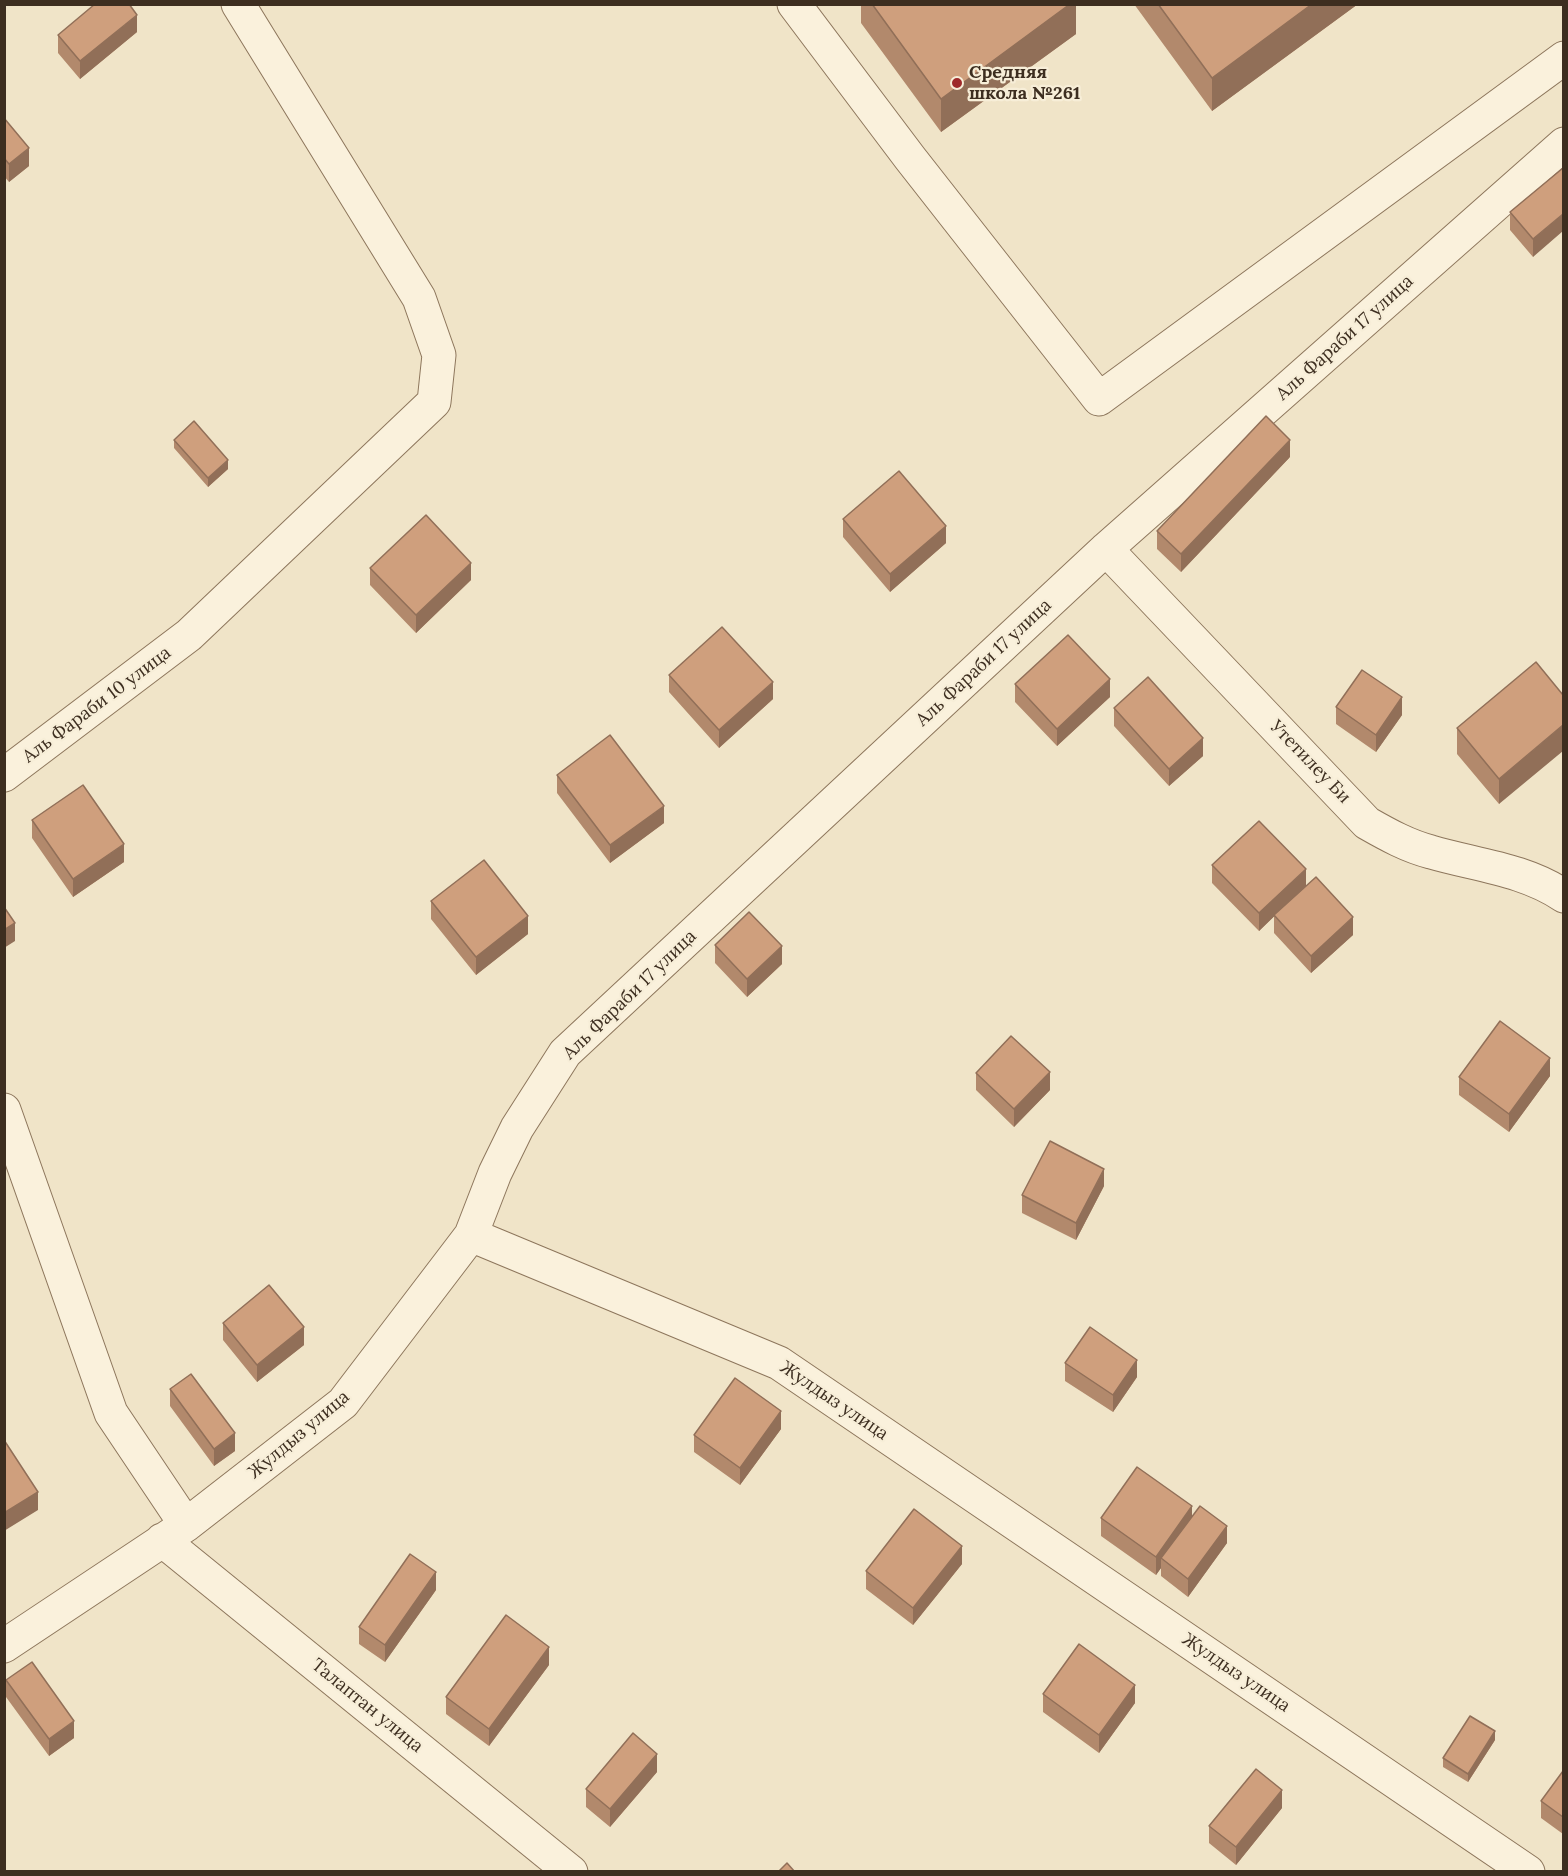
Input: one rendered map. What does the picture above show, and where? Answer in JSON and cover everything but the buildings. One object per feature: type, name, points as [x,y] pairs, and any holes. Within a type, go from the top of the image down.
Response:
[{"type":"street","name":"Аль Фараби 10 улица","points":[[4,775],[189,634],[434,402],[439,355],[419,298],[238,4]]},
{"type":"street","points":[[795,4],[910,158],[1099,399],[1563,58]]},
{"type":"street","name":"Аль Фараби 17 улица","points":[[471,1235],[495,1173],[517,1128],[565,1053],[1106,549],[1563,144]]},
{"type":"street","name":"Утетилеу Би","points":[[1106,549],[1367,823],[1396,840],[1431,852],[1496,867],[1550,886],[1563,896]]},
{"type":"street","name":"Талаптан улица","points":[[4,1110],[111,1413],[174,1532],[571,1872]]},
{"type":"street","name":"Жулдыз улица","points":[[4,1646],[174,1532],[344,1403],[471,1235],[779,1363],[1528,1872]]},
{"type":"place","name":"Средняя школа №261","points":[[957,83]]}]
